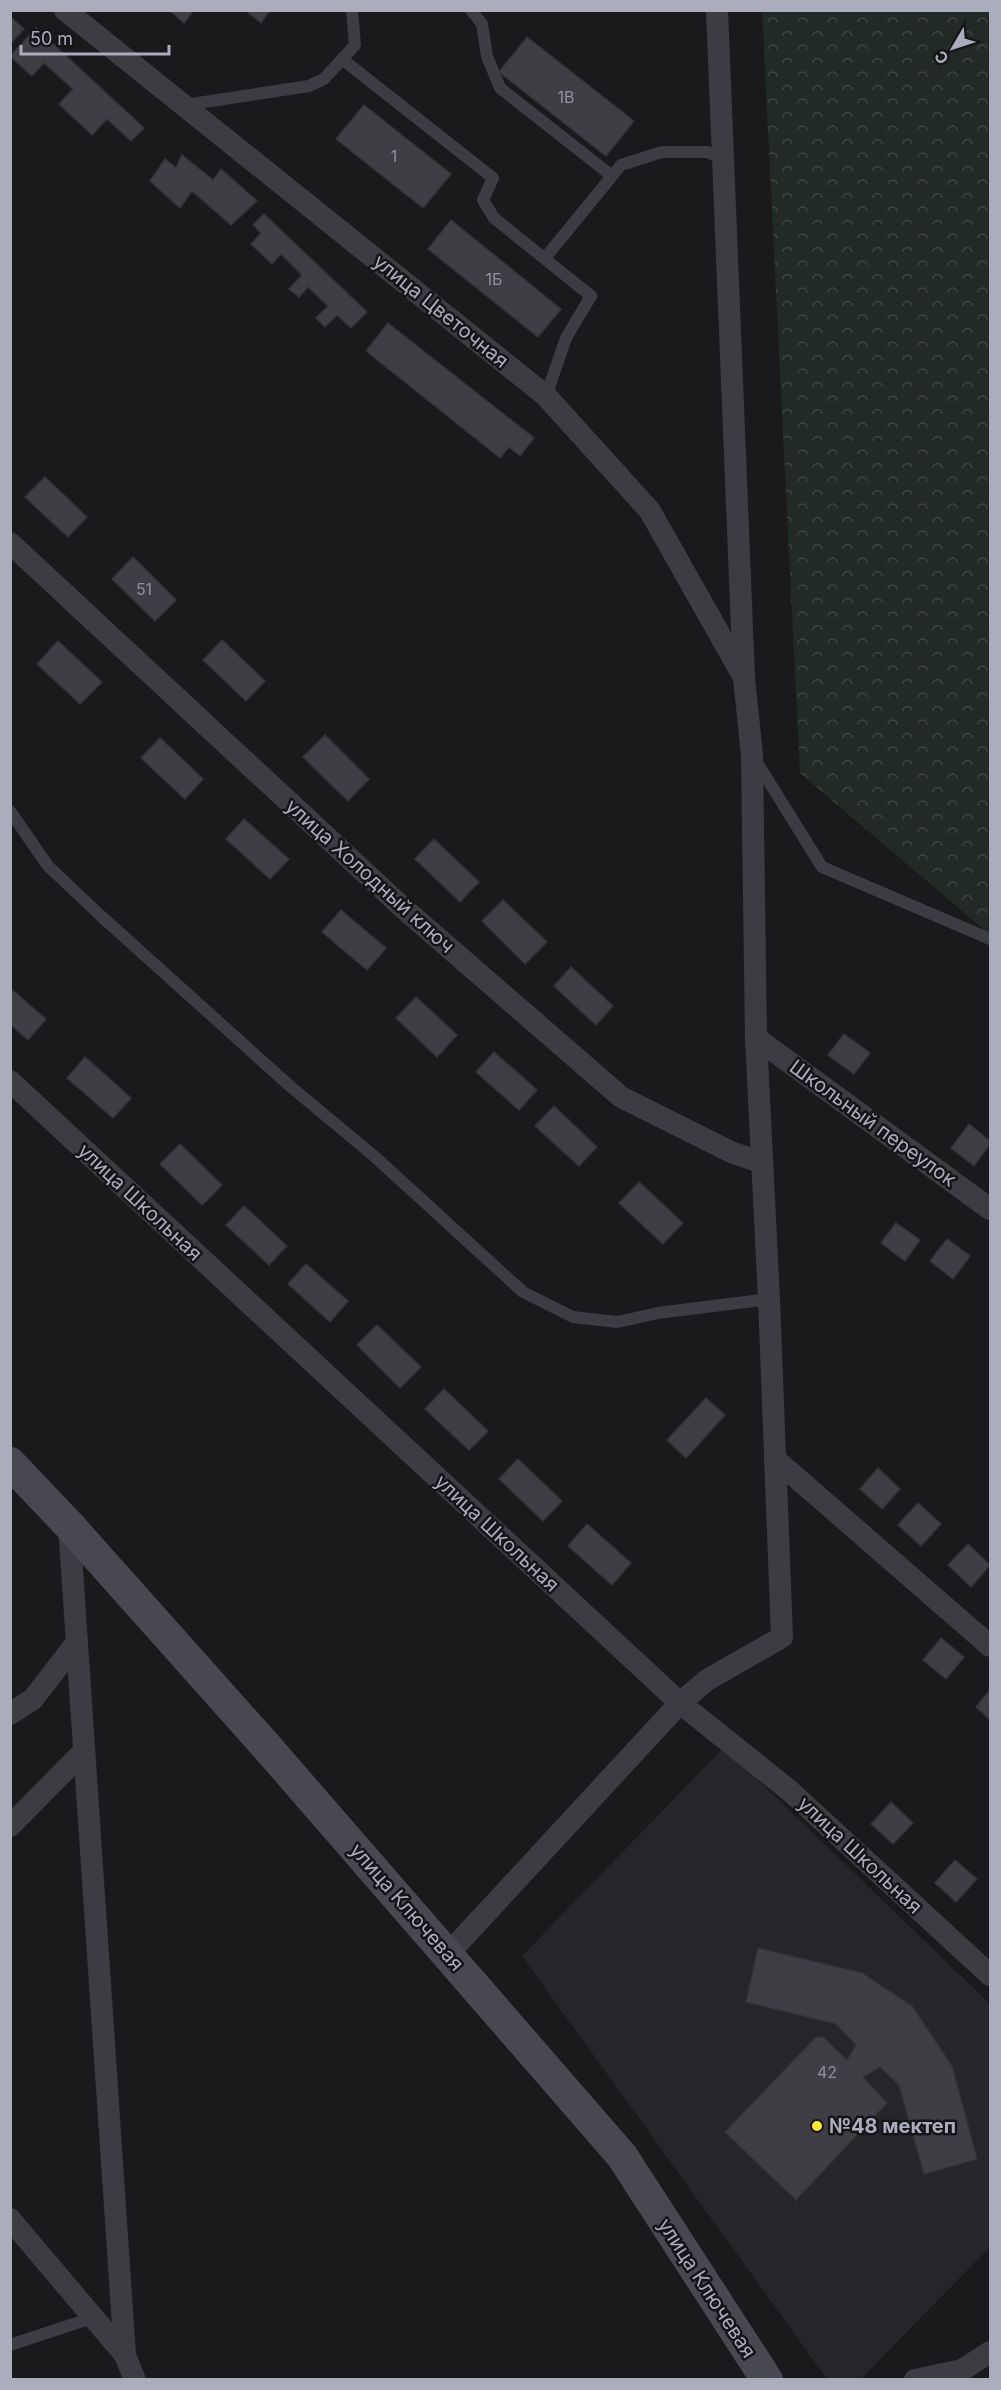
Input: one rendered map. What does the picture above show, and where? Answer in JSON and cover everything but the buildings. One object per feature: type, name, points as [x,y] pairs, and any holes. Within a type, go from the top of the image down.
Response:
[{"type":"street","name":"улица Цветочная","points":[[65,10],[546,396],[650,511],[744,678]]},
{"type":"street","points":[[448,1954],[680,1703],[707,1680],[782,1638],[756,1038],[752,755],[744,678],[717,10]]},
{"type":"street","name":"улица Холодный ключ","points":[[10,543],[402,908],[621,1097],[731,1152],[762,1162]]},
{"type":"street","name":"Школьный переулок","points":[[756,1038],[990,1209]]},
{"type":"street","name":"улица Школьная","points":[[10,1081],[680,1703],[790,1791],[990,1975]]},
{"type":"street","points":[[775,1459],[990,1646]]},
{"type":"street","name":"улица Ключевая","points":[[10,1463],[69,1525],[448,1954],[622,2156],[767,2379]]},
{"type":"street","points":[[69,1525],[125,2355]]},
{"type":"street","points":[[10,1714],[33,1699],[77,1642]]},
{"type":"street","points":[[10,1826],[84,1750]]},
{"type":"street","points":[[10,2219],[125,2355],[135,2379]]},
{"type":"street","points":[[915,2379],[958,2375],[990,2352]]},
{"type":"lane","points":[[184,105],[309,86],[324,80],[355,45],[352,10]]},
{"type":"lane","points":[[471,10],[482,24],[487,56],[500,88],[612,176]]},
{"type":"lane","points":[[342,59],[493,178],[483,200],[494,218],[591,296],[566,338],[546,396]]},
{"type":"lane","points":[[545,258],[621,165],[662,153],[707,152],[724,159]]},
{"type":"lane","points":[[752,755],[822,867],[990,939]]},
{"type":"lane","points":[[10,811],[48,866],[101,916],[291,1087],[374,1156],[523,1292],[573,1317],[617,1322],[658,1313],[769,1299]]},
{"type":"lane","points":[[10,2345],[95,2317]]},
{"type":"shaded area","name":"№48 мектеп","points":[[724,1747],[990,2004],[990,2247],[861,2379],[827,2379],[522,1956]]},
{"type":"green space","points":[[762,11],[990,11],[990,935],[800,773]]},
{"type":"place","name":"№48 мектеп","points":[[817,2126]]}]
